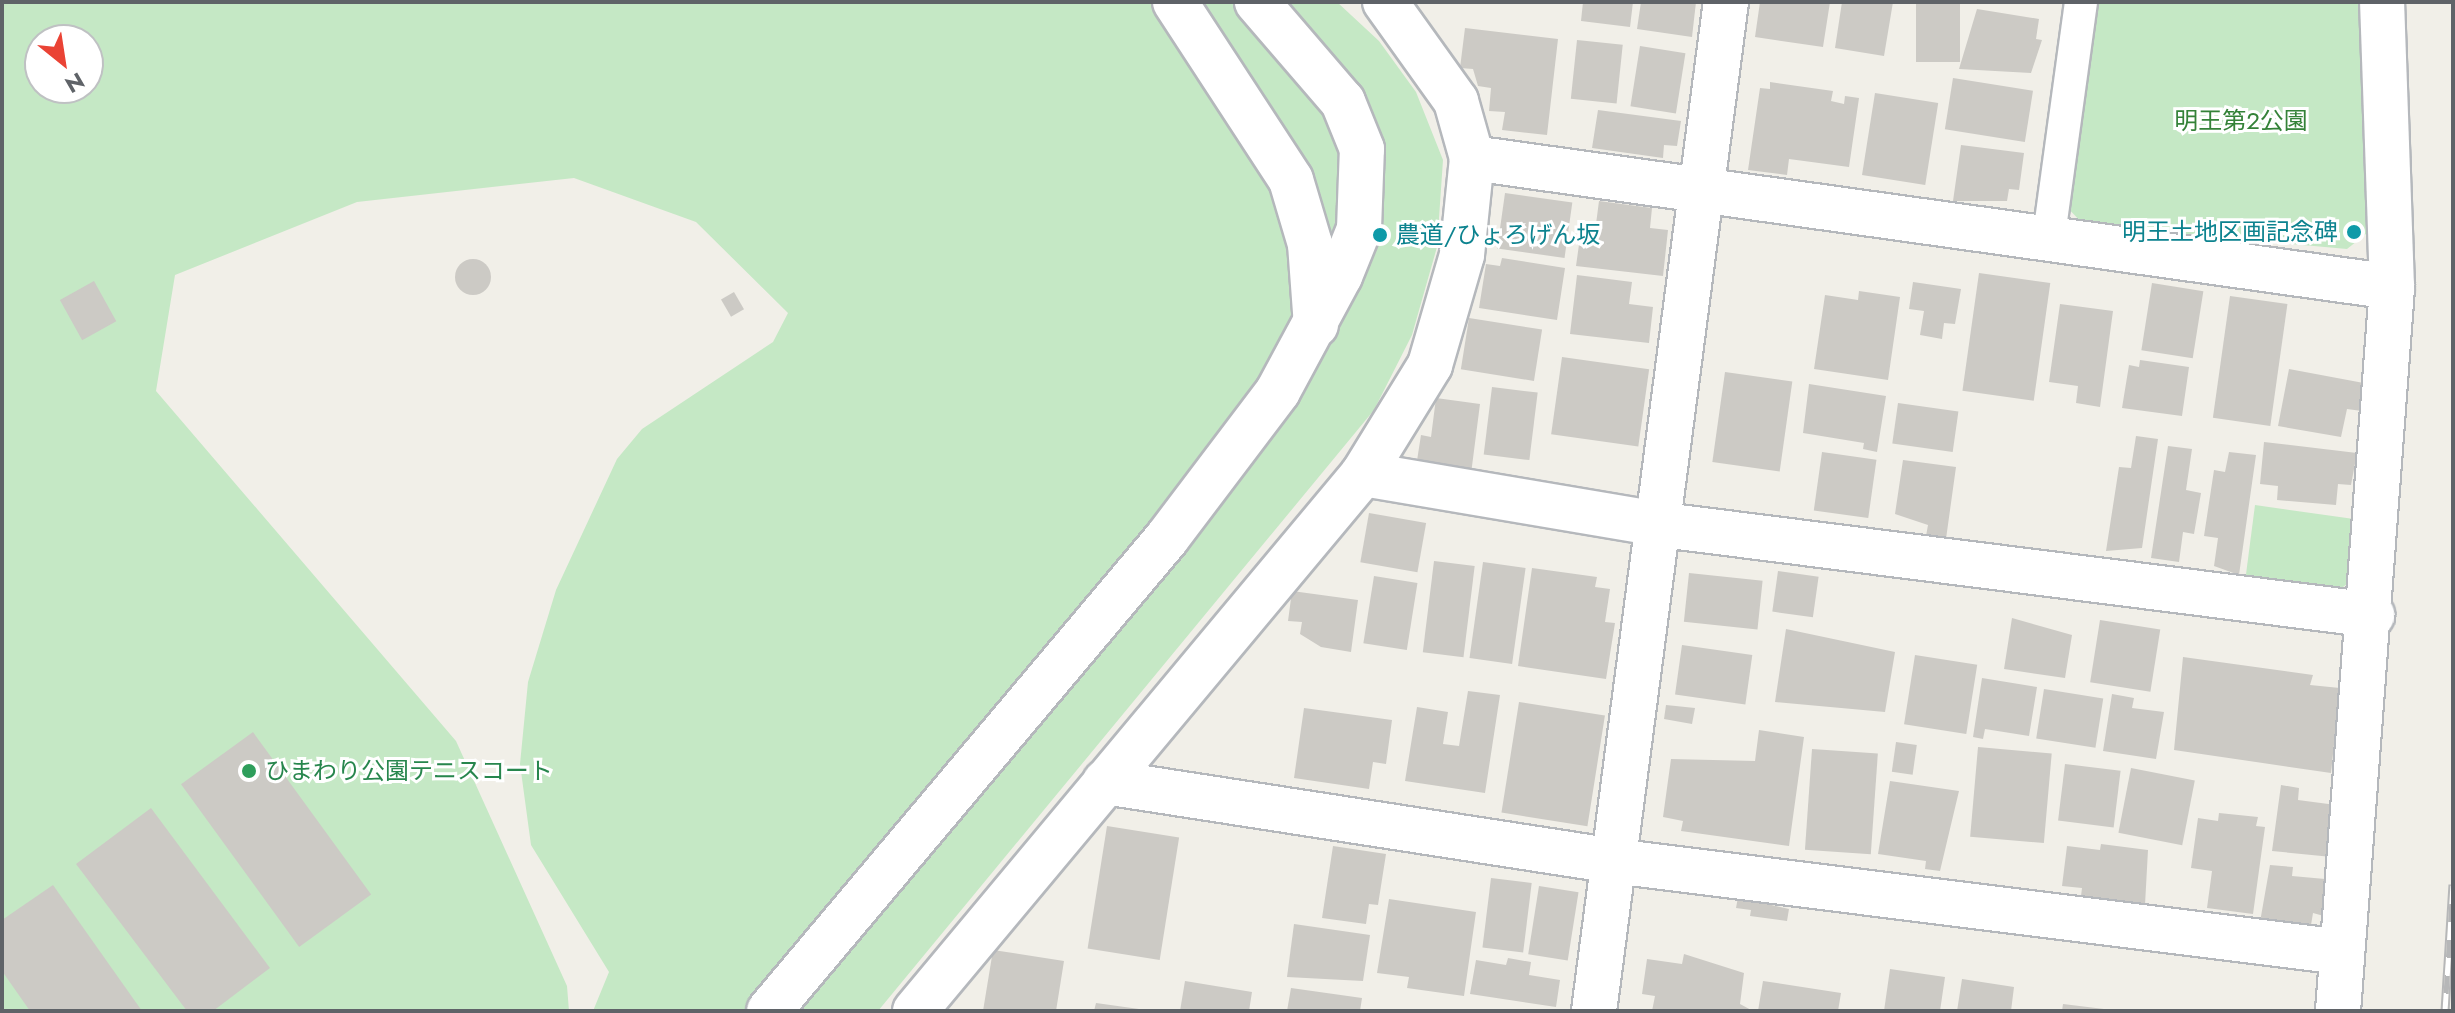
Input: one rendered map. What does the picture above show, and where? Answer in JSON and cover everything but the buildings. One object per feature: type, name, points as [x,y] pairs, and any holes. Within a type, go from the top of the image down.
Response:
[{"type":"street","points":[[1175,2],[1300,200],[1316,325]]},
{"type":"street","points":[[769,1011],[1167,538],[1278,391],[1316,325],[1359,229],[1362,149],[1343,102],[1257,2]]},
{"type":"street","points":[[915,1011],[1363,474],[1430,365],[1462,255],[1472,158],[1456,101],[1385,2]]},
{"type":"street","points":[[1594,1011],[1663,525],[1726,2]]},
{"type":"street","points":[[2338,1011],[2372,615],[2392,287],[2382,2]]},
{"type":"street","points":[[1472,158],[2048,243],[2392,287]]},
{"type":"street","points":[[1363,474],[1663,525],[2372,615]]},
{"type":"street","points":[[1105,782],[1614,861],[2341,952]]},
{"type":"lane","points":[[2048,243],[2081,2]]},
{"type":"green space","points":[[2,2],[1337,2],[1379,41],[1416,92],[1443,160],[1437,247],[1412,335],[1374,410],[878,1011],[593,1011],[609,972],[531,845],[520,764],[528,682],[556,590],[617,459],[642,429],[773,342],[788,313],[696,222],[574,178],[357,202],[175,275],[156,391],[456,741],[567,986],[569,1011],[2,1011]]},
{"type":"green space","name":"明王第2公園","points":[[2095,2],[2359,2],[2371,230],[2347,249],[2084,225],[2064,204]]},
{"type":"green space","points":[[2255,505],[2361,520],[2355,578],[2331,596],[2245,582]]},
{"type":"railway","points":[[2445,1011],[2453,884]]},
{"type":"place","name":"明王土地区画記念碑","points":[[2354,232]]},
{"type":"place","name":"農道/ひょろげん坂","points":[[1380,235]]},
{"type":"place","name":"ひまわり公園テニスコート","points":[[249,771]]}]
